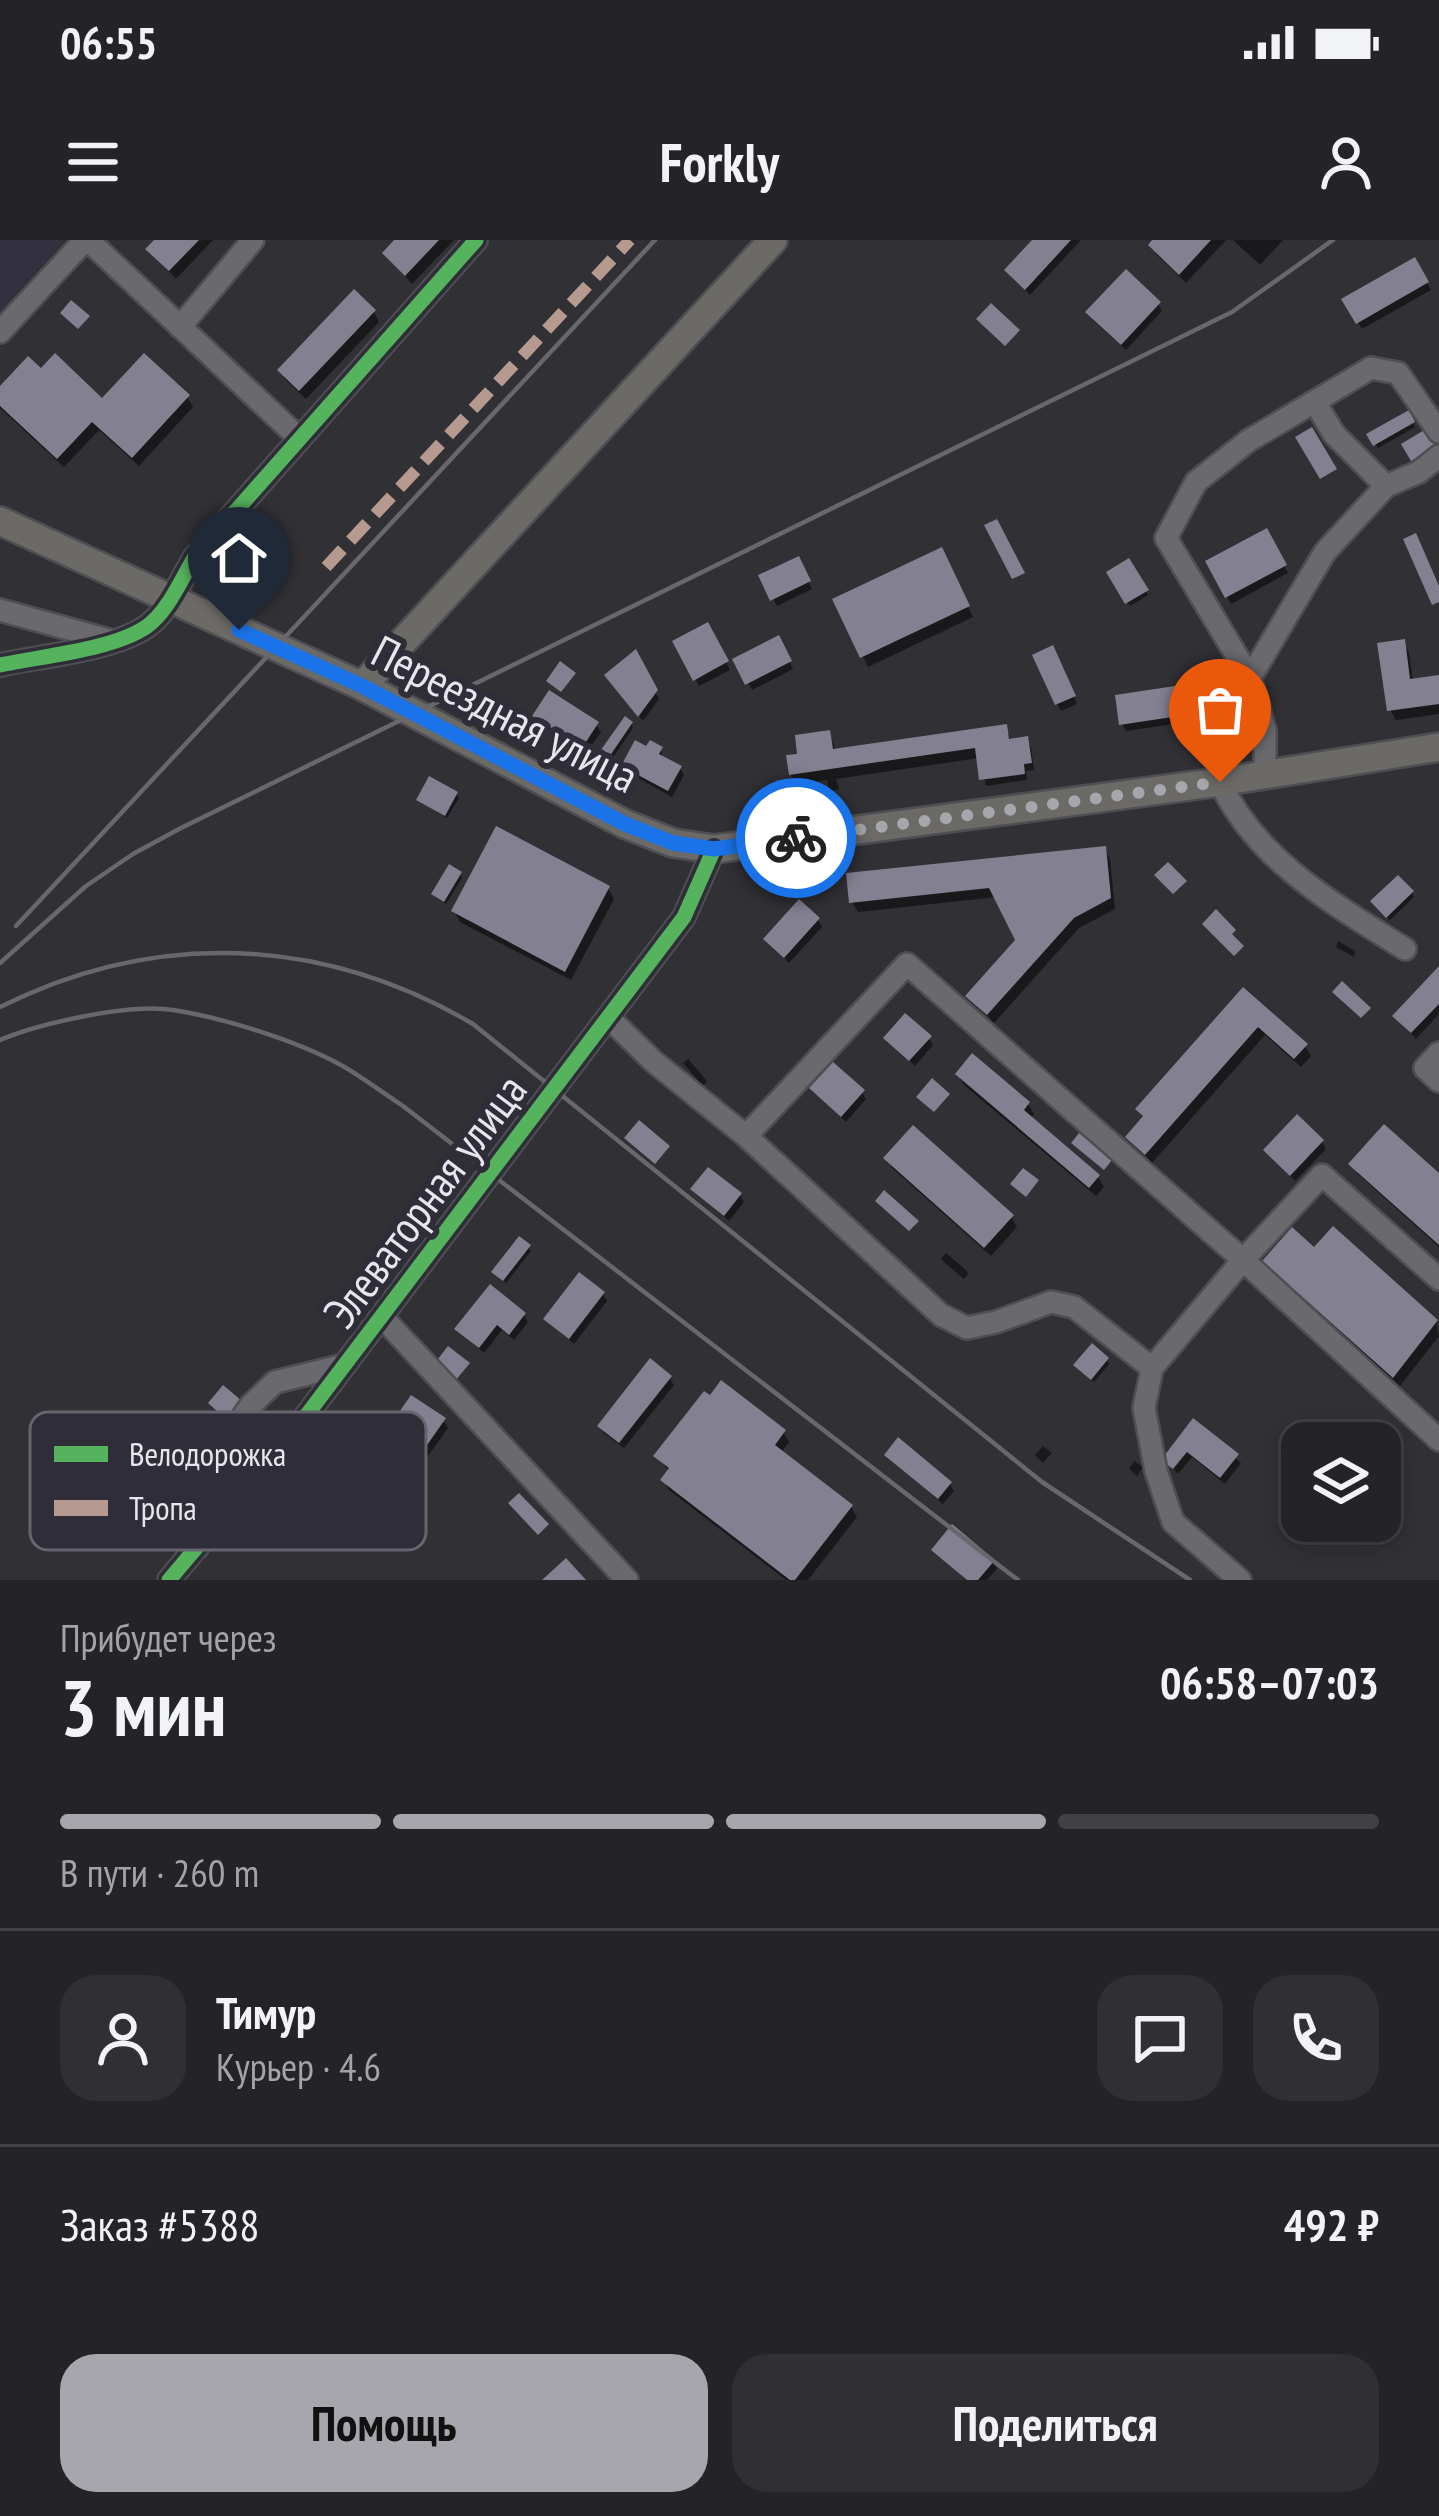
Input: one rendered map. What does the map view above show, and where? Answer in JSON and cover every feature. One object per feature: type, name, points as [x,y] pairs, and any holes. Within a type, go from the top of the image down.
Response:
[{"type":"main road","points":[[362,686],[773,240]]},
{"type":"main road","name":"Переездная улица","points":[[0,521],[362,686],[625,824],[673,843],[714,849]]},
{"type":"main road","points":[[714,849],[1438,750]]},
{"type":"street","points":[[0,332],[87,240],[298,437]]},
{"type":"street","points":[[181,327],[253,240]]},
{"type":"street","points":[[0,665],[111,640],[147,626],[194,558],[476,240]]},
{"type":"street","points":[[1265,775],[1265,730],[1250,677],[1166,538],[1196,482],[1248,441],[1371,368],[1398,373],[1439,432]]},
{"type":"street","points":[[1316,404],[1334,434],[1386,486]]},
{"type":"street","points":[[1250,677],[1325,552],[1386,486],[1419,472],[1439,456]]},
{"type":"street","points":[[0,610],[111,640]]},
{"type":"street","points":[[1220,782],[1235,814],[1315,894],[1405,949]]},
{"type":"street","name":"Элеваторная улица","points":[[307,1412],[684,917],[714,849]]},
{"type":"street","points":[[746,1136],[907,964],[1439,1440]]},
{"type":"street","points":[[608,1017],[746,1136],[940,1316],[967,1328],[1051,1303],[1074,1307],[1152,1368]]},
{"type":"street","points":[[1439,1053],[1424,1068],[1439,1082]]},
{"type":"street","points":[[1240,1580],[1173,1522],[1156,1472],[1144,1408],[1152,1368],[1322,1174],[1439,1279]]},
{"type":"street","points":[[382,1317],[627,1580]]},
{"type":"street","points":[[246,1412],[275,1382],[345,1365]]},
{"type":"street","name":"Элеваторная улица","points":[[169,1580],[194,1550]]},
{"type":"shaded area","points":[[0,240],[65,240],[0,312]]},
{"type":"building","points":[[154,240],[199,240],[169,271],[145,249]]},
{"type":"building","points":[[394,240],[439,240],[405,276],[382,253]]},
{"type":"building","points":[[1032,240],[1071,240],[1025,290],[1004,270]]},
{"type":"building","points":[[1152,240],[1211,240],[1179,275],[1148,245]]},
{"type":"building","points":[[1415,257],[1429,282],[1356,324],[1341,299]]},
{"type":"building","points":[[1126,269],[1161,302],[1121,345],[1085,312]]},
{"type":"building","points":[[354,289],[376,310],[299,391],[277,370]]},
{"type":"building","points":[[71,300],[90,316],[78,329],[60,313]]},
{"type":"building","points":[[991,303],[1020,330],[1005,346],[976,319]]},
{"type":"building","points":[[55,353],[102,398],[144,353],[190,395],[132,458],[92,422],[57,459],[0,406],[0,386],[28,356],[41,368]]},
{"type":"building","points":[[1409,410],[1415,422],[1373,446],[1366,434]]},
{"type":"building","points":[[1312,427],[1337,469],[1320,479],[1295,437]]},
{"type":"building","points":[[1426,429],[1436,446],[1411,461],[1401,444]]},
{"type":"building","points":[[997,519],[1025,573],[1012,579],[984,525]]},
{"type":"building","points":[[1267,528],[1287,565],[1225,598],[1205,561]]},
{"type":"building","points":[[1416,533],[1439,586],[1439,602],[1432,605],[1403,539]]},
{"type":"building","points":[[942,547],[970,606],[860,658],[832,599]]},
{"type":"building","points":[[799,556],[811,581],[770,601],[758,575]]},
{"type":"building","points":[[1129,558],[1149,590],[1125,604],[1106,572]]},
{"type":"building","points":[[708,622],[729,661],[693,681],[672,641]]},
{"type":"building","points":[[779,635],[792,661],[745,685],[732,659]]},
{"type":"building","points":[[1405,639],[1410,679],[1439,675],[1439,704],[1387,711],[1377,643]]},
{"type":"building","points":[[1053,645],[1076,696],[1055,705],[1032,655]]},
{"type":"building","points":[[636,649],[658,690],[638,717],[604,675]]},
{"type":"building","points":[[560,661],[576,673],[561,692],[546,681]]},
{"type":"building","points":[[1195,683],[1199,713],[1119,725],[1115,695]]},
{"type":"building","points":[[549,690],[599,722],[582,748],[532,716]]},
{"type":"building","points":[[625,716],[633,722],[607,760],[598,754]]},
{"type":"building","points":[[1007,724],[1009,739],[1028,736],[1032,763],[1024,764],[1025,774],[979,780],[975,748],[789,775],[786,755],[797,754],[795,735],[830,730],[833,749]]},
{"type":"building","points":[[635,740],[646,746],[650,740],[663,747],[659,754],[682,766],[668,791],[621,766]]},
{"type":"building","points":[[429,776],[458,792],[445,816],[416,800]]},
{"type":"building","points":[[496,826],[610,886],[565,972],[451,911]]},
{"type":"building","points":[[1106,846],[1111,898],[1074,918],[987,1015],[965,996],[1015,940],[989,888],[849,903],[846,873]]},
{"type":"building","points":[[1168,862],[1187,881],[1173,894],[1154,875]]},
{"type":"building","points":[[449,864],[462,872],[444,902],[431,894]]},
{"type":"building","points":[[1398,875],[1414,891],[1386,918],[1370,901]]},
{"type":"building","points":[[799,899],[820,918],[784,958],[763,939]]},
{"type":"building","points":[[1216,909],[1244,946],[1234,956],[1202,924]]},
{"type":"building","points":[[1439,966],[1439,1004],[1411,1033],[1392,1016]]},
{"type":"building","points":[[1342,981],[1371,1008],[1361,1018],[1332,992]]},
{"type":"building","points":[[1243,987],[1308,1044],[1294,1059],[1258,1027],[1145,1155],[1125,1137],[1143,1116],[1135,1109]]},
{"type":"building","points":[[905,1013],[932,1036],[909,1061],[883,1038]]},
{"type":"building","points":[[972,1053],[1030,1102],[1024,1110],[1100,1175],[1089,1188],[955,1074]]},
{"type":"building","points":[[833,1062],[865,1090],[841,1117],[809,1088]]},
{"type":"building","points":[[932,1078],[950,1094],[934,1112],[916,1097]]},
{"type":"building","points":[[1297,1114],[1324,1140],[1290,1176],[1263,1150]]},
{"type":"building","points":[[639,1120],[670,1146],[655,1164],[624,1138]]},
{"type":"building","points":[[1384,1124],[1439,1173],[1439,1245],[1348,1164]]},
{"type":"building","points":[[913,1125],[1014,1215],[984,1248],[883,1158]]},
{"type":"building","points":[[1079,1133],[1112,1160],[1104,1170],[1071,1143]]},
{"type":"building","points":[[708,1167],[742,1193],[724,1216],[690,1189]]},
{"type":"building","points":[[1023,1168],[1039,1180],[1026,1197],[1010,1184]]},
{"type":"building","points":[[884,1190],[919,1221],[909,1231],[875,1201]]},
{"type":"building","points":[[1333,1226],[1438,1320],[1393,1378],[1262,1261],[1292,1227],[1314,1247]]},
{"type":"building","points":[[519,1236],[531,1245],[503,1281],[491,1272]]},
{"type":"building","points":[[579,1272],[605,1292],[569,1339],[543,1319]]},
{"type":"building","points":[[490,1284],[526,1313],[509,1335],[497,1325],[479,1348],[454,1329]]},
{"type":"building","points":[[1092,1343],[1109,1358],[1091,1380],[1073,1365]]},
{"type":"building","points":[[448,1346],[470,1363],[455,1381],[434,1364]]},
{"type":"building","points":[[650,1358],[672,1376],[619,1443],[597,1426]]},
{"type":"building","points":[[721,1380],[786,1430],[775,1445],[853,1505],[795,1580],[660,1480],[669,1468],[653,1456],[704,1391],[710,1395]]},
{"type":"building","points":[[223,1385],[254,1411],[216,1412],[208,1403]]},
{"type":"building","points":[[411,1395],[446,1418],[426,1447],[426,1412],[399,1412]]},
{"type":"building","points":[[1193,1418],[1239,1454],[1220,1478],[1187,1452],[1173,1469],[1161,1460]]},
{"type":"building","points":[[898,1437],[952,1482],[938,1499],[884,1455]]},
{"type":"building","points":[[519,1493],[549,1524],[538,1535],[508,1503]]},
{"type":"building","points":[[952,1524],[995,1560],[978,1580],[967,1580],[931,1550]]},
{"type":"building","points":[[566,1558],[586,1580],[542,1580]]},
{"type":"railway","points":[[16,926],[655,240]]},
{"type":"railway","points":[[0,963],[86,886],[133,854],[1232,312],[1333,240]]},
{"type":"railway","points":[[0,1007],[119,964],[239,953],[299,959],[358,973],[416,995],[473,1024],[1042,1482],[1190,1580]]},
{"type":"railway","points":[[0,1040],[86,1016],[134,1009],[173,1010],[259,1031],[341,1065],[403,1106],[1018,1580]]},
{"type":"marked path","points":[[326,567],[630,240]]},
{"type":"cycle path","points":[[0,665],[115,641],[154,621],[194,558],[476,240]]},
{"type":"cycle path","points":[[309,1412],[684,917],[714,849]]},
{"type":"cycle path","points":[[169,1580],[194,1550]]},
{"type":"way so far","points":[[796,838],[1220,782]]},
{"type":"route","points":[[239,630],[362,686],[625,824],[673,843],[714,849],[796,838]]}]
